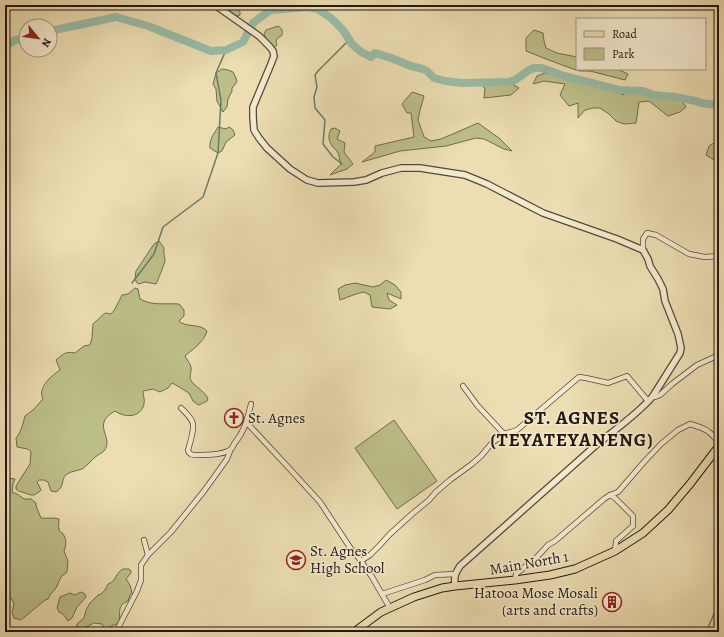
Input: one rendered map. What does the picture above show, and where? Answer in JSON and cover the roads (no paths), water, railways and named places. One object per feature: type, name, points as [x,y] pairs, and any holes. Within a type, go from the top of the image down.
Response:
[{"type":"main road","name":"Main North 1","points":[[354,632],[381,612],[414,597],[442,588],[550,575],[575,568],[615,551],[643,533],[668,510],[719,446]]},
{"type":"street","points":[[215,5],[258,36],[273,51],[274,56],[253,107],[252,117],[254,130],[267,148],[290,170],[303,178],[318,183],[354,182],[366,180],[382,173],[401,168],[420,168],[465,175],[487,184],[543,214],[617,238],[643,250]]},
{"type":"street","points":[[455,586],[455,574],[460,566],[653,396],[680,353],[681,348],[678,334],[665,301],[663,289],[643,250],[643,239],[647,233],[656,235],[689,254],[705,257],[719,256]]},
{"type":"street","points":[[653,396],[655,397],[660,395],[698,365],[719,355]]},
{"type":"street","points":[[361,562],[436,492],[481,456],[492,443],[504,434],[517,430],[579,377],[608,383],[627,376],[648,401]]},
{"type":"street","points":[[463,386],[477,405],[504,434]]},
{"type":"street","points":[[116,632],[137,591],[140,580],[141,565],[148,555],[171,532],[204,491],[227,459],[230,450],[240,437],[247,423],[251,404]]},
{"type":"street","points":[[181,408],[188,415],[193,424],[188,450],[189,454],[219,454],[230,450]]},
{"type":"street","points":[[247,423],[320,502],[351,549],[372,577],[390,608]]},
{"type":"street","points":[[515,580],[516,574],[537,557],[548,545],[555,541],[594,506],[610,495],[618,492],[661,444],[678,430],[690,424],[702,428],[710,433],[719,442]]},
{"type":"street","points":[[610,495],[633,516],[633,526],[616,541],[615,551]]},
{"type":"street","points":[[144,540],[148,555]]},
{"type":"street","points":[[382,594],[424,580],[434,574],[455,574]]},
{"type":"waterway","points":[[58,29],[116,17],[148,26],[211,51],[226,50],[243,42],[253,23],[270,10],[307,7],[318,9],[331,18],[343,30],[352,44],[361,52],[371,57],[375,53],[423,69],[434,78],[445,81],[462,83],[509,82],[515,80],[529,70],[540,68],[564,76],[619,90],[643,91],[653,95],[675,97],[701,103],[719,105]]},
{"type":"waterway","points":[[5,47],[18,39]]},
{"type":"waterway","points":[[342,164],[333,157],[323,144],[325,120],[315,108],[314,97],[317,87],[315,75],[349,40]]},
{"type":"waterway","points":[[132,283],[154,254],[163,227],[203,197],[218,153],[221,100],[216,73],[226,50]]},
{"type":"waterway","points":[[706,632],[719,600]]},
{"type":"place","name":"St. Agnes","points":[[234,418]]},
{"type":"place","name":"St. Agnes High School","points":[[296,560]]},
{"type":"place","name":"Hatooa Mose Mosali (arts and crafts)","points":[[612,602]]},
{"type":"district","name":"ST. AGNES (TEYATEYANENG)","points":[[572,429]]}]
